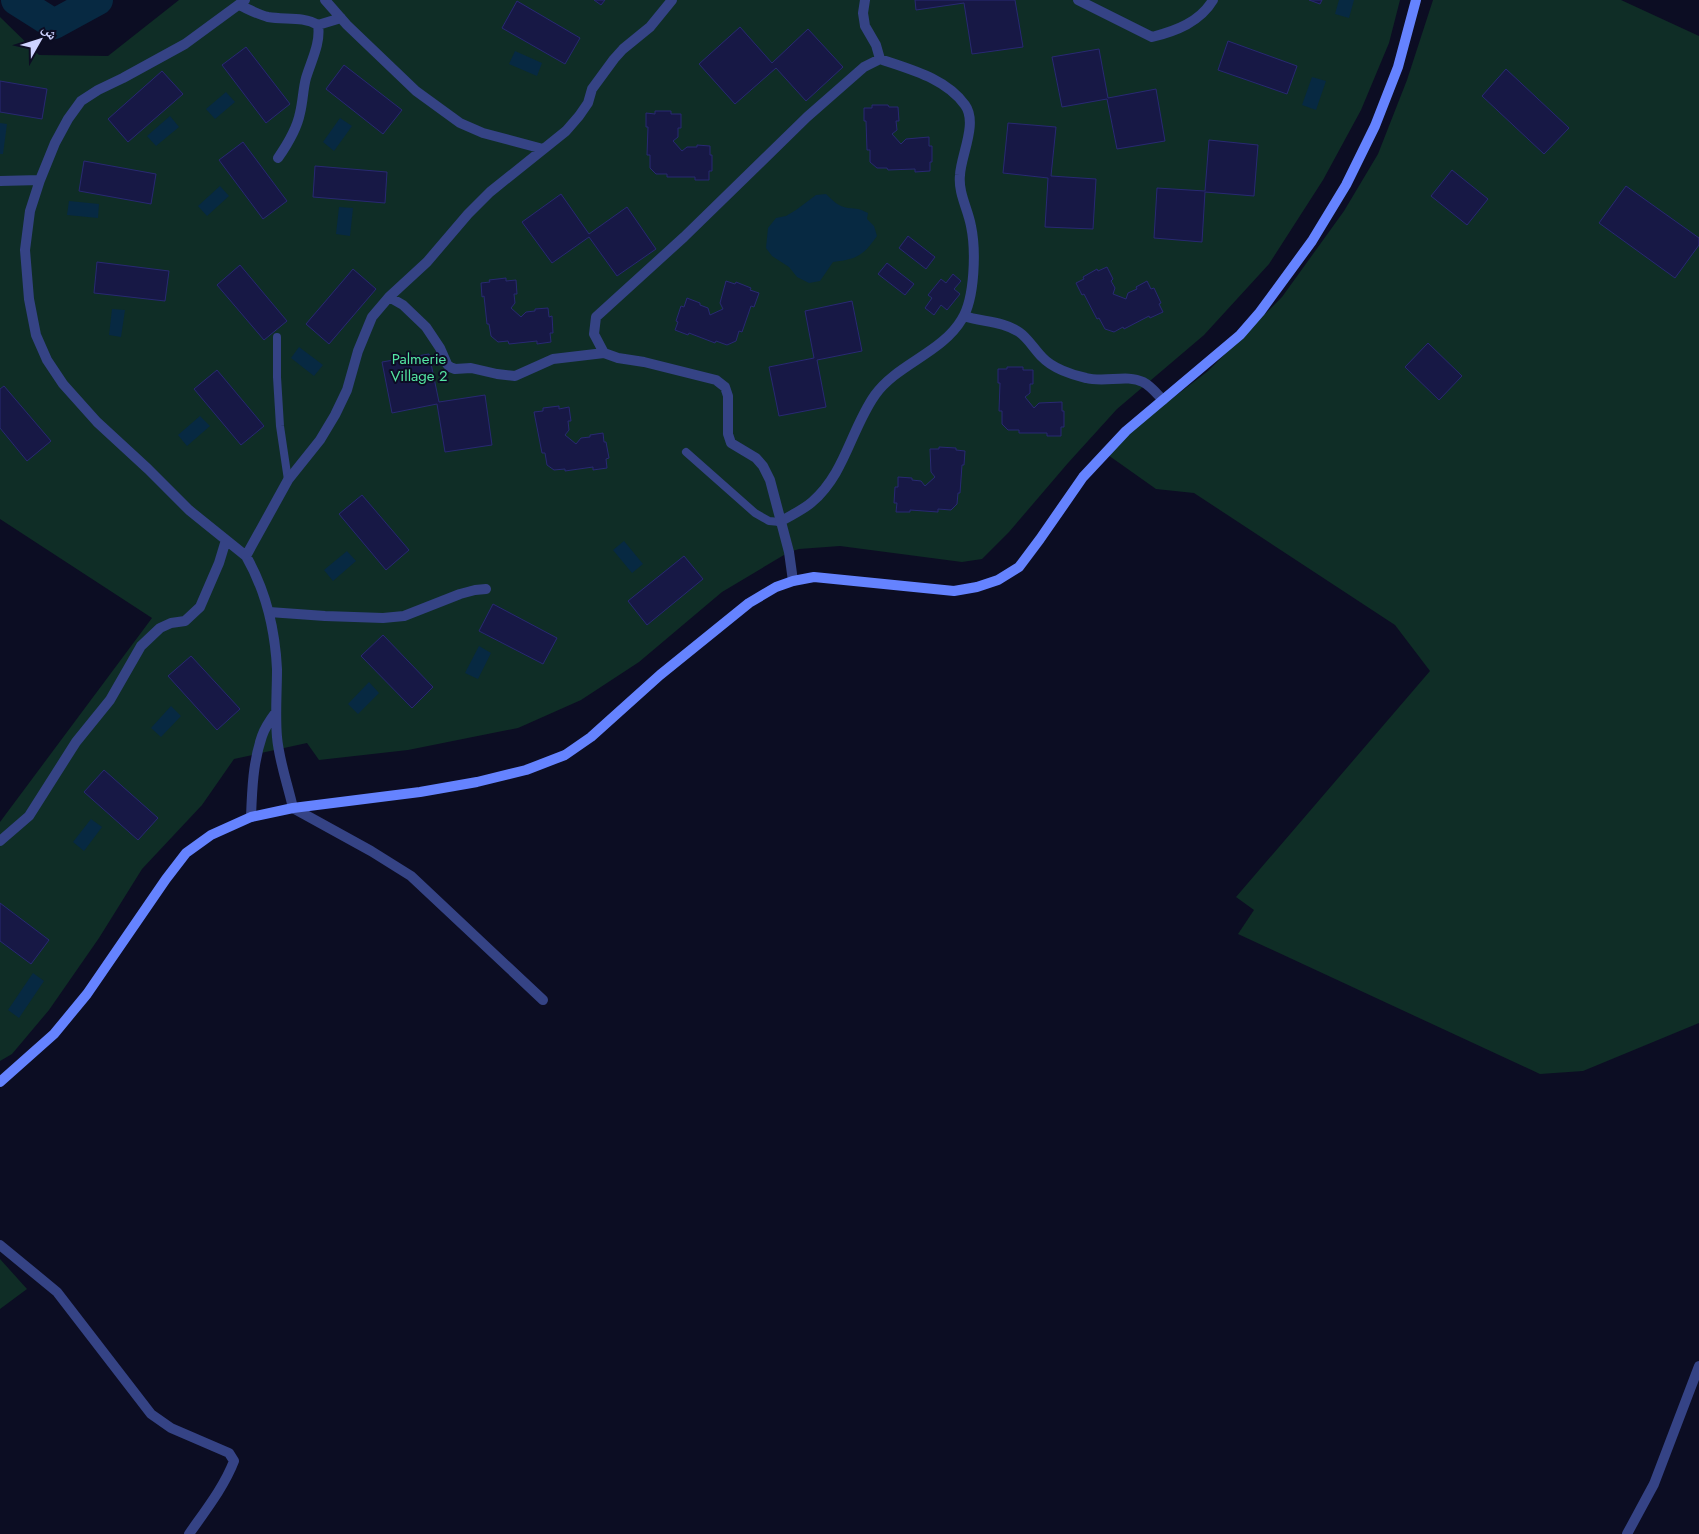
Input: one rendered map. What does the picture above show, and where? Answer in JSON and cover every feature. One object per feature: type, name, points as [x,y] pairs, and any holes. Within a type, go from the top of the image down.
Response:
[{"type":"street","points":[[325,0],[340,18],[416,91],[460,123],[484,133],[543,149]]},
{"type":"street","points":[[246,556],[288,480],[320,440],[336,414],[347,390],[358,351],[372,317],[389,297],[427,262],[468,214],[490,192],[566,131],[588,103],[592,89],[614,59],[650,26],[672,0]]},
{"type":"street","points":[[865,0],[863,13],[865,26],[876,45],[880,59]]},
{"type":"street","points":[[1078,0],[1152,37],[1172,32],[1186,25],[1198,17],[1213,0]]},
{"type":"street","points":[[0,1082],[54,1034],[87,994],[166,879],[186,854],[211,834],[251,818],[293,808],[420,792],[477,782],[526,770],[565,754],[591,737],[660,675],[749,603],[776,587],[793,581],[814,577],[954,591],[977,587],[998,580],[1019,567],[1083,477],[1126,431],[1240,335],[1260,312],[1312,241],[1346,185],[1375,126],[1398,67],[1416,0]]},
{"type":"street","points":[[278,158],[288,143],[300,115],[306,79],[316,50],[319,31],[318,25],[312,21],[296,18],[267,17],[242,2],[185,44],[81,101],[68,119],[56,143],[40,180],[30,211],[25,250],[29,299],[36,335],[47,360],[63,384],[97,422],[189,510],[246,556],[254,570],[269,612],[275,644],[276,712],[279,750],[293,808],[411,876],[543,1000]]},
{"type":"street","points":[[318,25],[340,18]]},
{"type":"street","points":[[604,352],[594,334],[596,316],[684,237],[807,117],[864,67],[880,59],[916,71],[938,81],[956,94],[966,107],[970,122],[960,175],[962,198],[971,225],[974,247],[973,278],[964,316],[954,332],[879,389],[867,407],[829,484],[812,502],[780,522]]},
{"type":"street","points":[[0,181],[40,180]]},
{"type":"street","points":[[389,297],[403,305],[426,327],[440,348],[447,364],[455,369],[471,368],[515,376],[553,359],[604,352],[618,358],[644,362],[716,380],[725,388],[728,396],[728,434],[731,443],[756,458],[763,466],[770,480],[789,552],[793,581]]},
{"type":"street","points":[[964,316],[1009,326],[1020,332],[1043,358],[1053,366],[1086,378],[1106,380],[1135,379],[1145,383],[1163,400]]},
{"type":"street","points":[[0,841],[29,816],[76,742],[110,700],[141,646],[160,628],[171,623],[185,621],[200,606],[219,563],[226,540]]},
{"type":"street","points":[[269,612],[383,618],[404,616],[460,594],[486,589]]},
{"type":"street","points":[[251,818],[257,754],[262,734],[276,712]]},
{"type":"street","points":[[0,1244],[57,1292],[151,1414],[171,1428],[229,1453],[234,1461],[232,1467],[215,1497],[189,1534]]},
{"type":"street","points":[[1627,1534],[1654,1484],[1699,1366]]},
{"type":"lane","points":[[277,337],[280,426],[288,480]]},
{"type":"lane","points":[[686,452],[755,513],[769,520],[780,522]]},
{"type":"green space","name":"Palmerie Village 2","points":[[179,0],[1400,0],[1389,43],[1361,110],[1323,180],[1269,264],[1204,335],[1117,409],[1009,532],[982,559],[962,562],[840,546],[799,549],[789,552],[722,592],[639,662],[581,700],[518,728],[408,750],[319,760],[307,743],[234,759],[202,805],[142,869],[99,938],[49,1010],[12,1054],[0,1061],[0,822],[152,618],[0,519],[0,17],[39,55],[108,56]]},
{"type":"green space","points":[[1433,0],[1621,0],[1699,36],[1699,1023],[1583,1071],[1540,1074],[1238,934],[1254,910],[1236,897],[1430,671],[1395,625],[1194,493],[1156,489],[1108,455],[1140,423],[1208,371],[1282,297],[1344,211],[1378,154],[1407,80]]},
{"type":"green space","points":[[0,1259],[27,1289],[0,1309]]},
{"type":"water","points":[[1339,0],[1354,0],[1349,18],[1335,14]]},
{"type":"water","points":[[515,51],[542,63],[537,76],[509,64]]},
{"type":"water","points":[[1312,77],[1326,81],[1316,110],[1302,105]]},
{"type":"water","points":[[226,92],[235,102],[215,119],[206,109]]},
{"type":"water","points":[[170,116],[179,127],[156,146],[147,136]]},
{"type":"water","points":[[340,118],[352,126],[334,151],[323,142]]},
{"type":"water","points":[[0,123],[7,124],[3,154],[0,154]]},
{"type":"water","points":[[220,186],[229,196],[207,216],[198,206]]},
{"type":"water","points":[[826,194],[842,206],[860,209],[868,213],[867,219],[874,226],[877,236],[868,248],[859,255],[854,258],[833,262],[820,281],[809,283],[797,277],[789,267],[772,256],[766,248],[768,228],[776,218],[786,216],[816,195]]},
{"type":"water","points":[[69,201],[99,204],[98,218],[67,215]]},
{"type":"water","points":[[339,207],[353,208],[350,236],[336,234]]},
{"type":"water","points":[[112,309],[125,310],[121,337],[109,335]]},
{"type":"water","points":[[299,347],[323,365],[314,376],[291,358]]},
{"type":"water","points":[[200,416],[210,426],[187,446],[178,435]]},
{"type":"water","points":[[624,541],[643,564],[632,573],[613,550]]},
{"type":"water","points":[[347,551],[356,561],[333,581],[324,570]]},
{"type":"water","points":[[479,646],[491,653],[478,679],[465,673]]},
{"type":"water","points":[[369,682],[379,693],[358,714],[348,704]]},
{"type":"water","points":[[171,706],[181,716],[161,737],[151,728]]},
{"type":"water","points":[[91,819],[102,827],[84,851],[73,842]]},
{"type":"water","points":[[33,973],[44,981],[19,1018],[8,1010]]},
{"type":"building","points":[[594,0],[605,0],[601,5]]},
{"type":"building","points":[[915,0],[1015,0],[1023,47],[972,54],[964,3],[916,10]]},
{"type":"building","points":[[1309,0],[1322,0],[1320,4]]},
{"type":"building","points":[[517,1],[580,38],[565,64],[502,28]]},
{"type":"building","points":[[740,27],[772,63],[808,29],[843,67],[806,101],[776,68],[735,104],[699,64]]},
{"type":"building","points":[[1228,41],[1297,66],[1287,94],[1218,70]]},
{"type":"building","points":[[246,47],[290,104],[266,123],[222,65]]},
{"type":"building","points":[[1099,49],[1108,98],[1156,89],[1165,141],[1117,149],[1107,99],[1062,107],[1052,57]]},
{"type":"building","points":[[344,65],[402,110],[383,134],[326,89]]},
{"type":"building","points":[[1506,69],[1569,128],[1544,154],[1482,96]]},
{"type":"building","points":[[162,71],[183,94],[128,142],[108,119]]},
{"type":"building","points":[[0,81],[47,89],[42,119],[0,112]]},
{"type":"building","points":[[872,105],[898,107],[899,121],[896,121],[897,130],[892,134],[901,144],[906,139],[929,137],[929,146],[932,146],[930,171],[915,172],[915,169],[888,170],[887,168],[877,168],[870,162],[870,150],[867,150],[864,108],[872,108]]},
{"type":"building","points":[[655,111],[671,111],[671,114],[681,114],[681,128],[678,128],[678,137],[673,141],[682,151],[687,147],[697,147],[697,145],[710,146],[712,171],[709,171],[709,180],[695,180],[695,177],[667,177],[667,174],[656,174],[650,168],[650,155],[647,155],[648,127],[646,127],[646,113],[655,114]]},
{"type":"building","points":[[1008,123],[1056,127],[1051,176],[1096,179],[1093,229],[1045,227],[1048,178],[1003,173]]},
{"type":"building","points":[[1209,140],[1258,145],[1254,196],[1205,192],[1202,242],[1154,238],[1157,188],[1205,191]]},
{"type":"building","points":[[243,142],[287,201],[263,219],[219,160]]},
{"type":"building","points":[[84,161],[156,174],[151,204],[79,191]]},
{"type":"building","points":[[315,166],[387,172],[385,203],[313,197]]},
{"type":"building","points":[[1452,170],[1488,199],[1467,225],[1431,196]]},
{"type":"building","points":[[1626,186],[1699,238],[1699,245],[1675,278],[1599,223]]},
{"type":"building","points":[[561,194],[589,234],[627,207],[656,249],[617,276],[589,237],[552,263],[522,222]]},
{"type":"building","points":[[908,236],[935,257],[926,269],[899,248]]},
{"type":"building","points":[[97,262],[169,271],[165,301],[94,293]]},
{"type":"building","points":[[887,263],[914,284],[905,295],[878,274]]},
{"type":"building","points":[[240,265],[287,321],[264,340],[217,285]]},
{"type":"building","points":[[1107,267],[1115,288],[1113,294],[1126,299],[1128,293],[1147,281],[1151,289],[1154,288],[1163,312],[1150,318],[1149,316],[1114,332],[1105,329],[1076,283],[1097,269],[1098,271]]},
{"type":"building","points":[[353,269],[376,289],[329,344],[306,324]]},
{"type":"building","points":[[953,274],[961,281],[954,289],[960,294],[947,310],[941,305],[934,315],[925,308],[932,298],[928,295],[941,279],[946,283]]},
{"type":"building","points":[[506,278],[506,281],[516,280],[517,294],[514,294],[515,303],[511,308],[521,317],[526,312],[535,311],[535,309],[548,308],[549,317],[552,316],[553,333],[550,333],[551,342],[537,344],[537,341],[509,344],[508,341],[498,342],[491,336],[489,324],[487,324],[481,283]]},
{"type":"building","points":[[726,281],[735,284],[736,282],[759,293],[754,307],[751,306],[742,332],[739,331],[736,341],[727,345],[716,341],[715,343],[675,330],[681,306],[684,307],[687,298],[708,308],[710,315],[723,309],[720,303]]},
{"type":"building","points":[[852,301],[862,351],[817,360],[826,407],[779,416],[769,367],[814,358],[805,311]]},
{"type":"building","points":[[1428,343],[1462,376],[1439,400],[1405,367]]},
{"type":"building","points":[[429,354],[439,402],[485,395],[492,445],[445,452],[437,404],[392,413],[382,362]]},
{"type":"building","points":[[1007,367],[1023,367],[1023,370],[1033,370],[1033,384],[1030,384],[1030,393],[1025,397],[1034,408],[1039,403],[1062,402],[1064,427],[1061,427],[1061,436],[1047,436],[1047,433],[1019,433],[1019,430],[1008,430],[1002,424],[1002,411],[999,411],[1000,383],[998,383],[998,369],[1007,369]]},
{"type":"building","points":[[217,370],[264,426],[241,445],[194,389]]},
{"type":"building","points":[[4,386],[51,441],[27,461],[0,428],[0,389]]},
{"type":"building","points":[[559,406],[559,409],[569,407],[571,421],[568,421],[569,430],[565,435],[576,444],[581,438],[603,433],[609,458],[606,459],[607,468],[593,470],[593,467],[565,471],[565,469],[554,470],[547,465],[545,453],[542,453],[534,412],[543,411],[543,408]]},
{"type":"building","points":[[939,447],[956,448],[956,450],[965,451],[957,504],[951,510],[938,509],[938,512],[910,510],[910,512],[896,512],[897,503],[894,503],[895,487],[898,487],[898,477],[921,481],[925,486],[935,477],[931,472],[930,449],[939,449]]},
{"type":"building","points":[[362,495],[409,550],[386,570],[339,514]]},
{"type":"building","points":[[684,556],[703,579],[647,625],[628,601]]},
{"type":"building","points":[[493,604],[557,638],[543,664],[479,631]]},
{"type":"building","points":[[383,635],[433,687],[412,708],[361,656]]},
{"type":"building","points":[[191,656],[240,709],[217,730],[168,676]]},
{"type":"building","points":[[104,770],[158,818],[138,840],[84,792]]},
{"type":"building","points":[[0,903],[49,940],[31,964],[0,941]]},
{"type":"waterway","points":[[16,0],[54,24],[98,0]]}]
